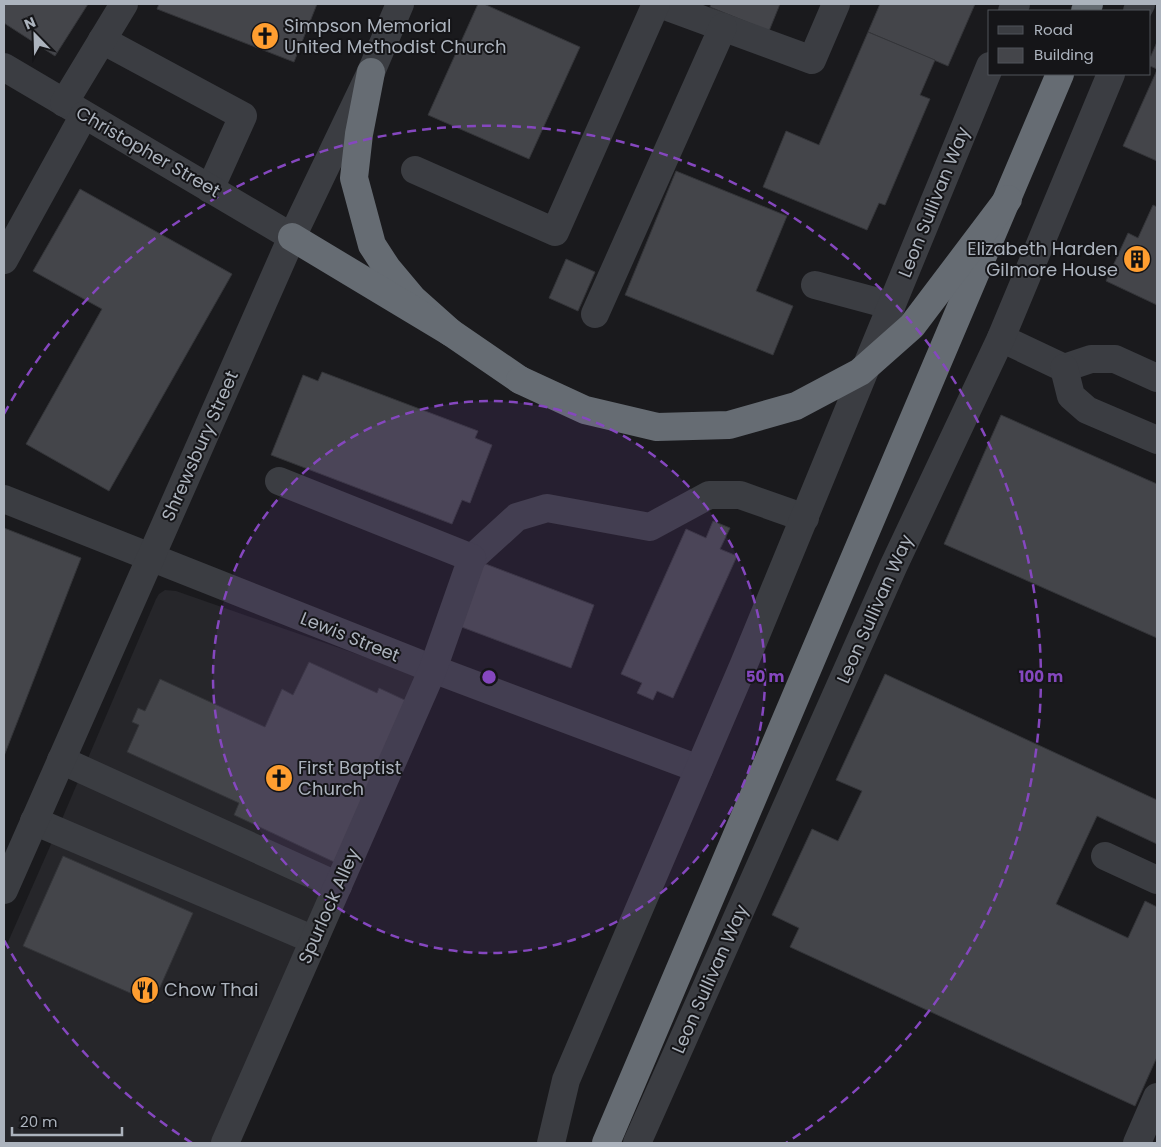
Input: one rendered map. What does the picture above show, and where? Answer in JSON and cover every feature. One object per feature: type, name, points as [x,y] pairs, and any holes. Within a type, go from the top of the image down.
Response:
[{"type":"highway","points":[[371,72],[359,134],[354,178],[372,245],[387,268],[413,299],[450,332]]},
{"type":"highway","points":[[606,1143],[689,945],[844,588],[1060,75]]},
{"type":"highway","points":[[292,237],[450,332],[520,380],[586,410],[657,427],[729,425],[796,406],[860,372],[912,326],[1008,199]]},
{"type":"street","points":[[4,260],[74,109],[102,40],[124,4]]},
{"type":"street","name":"Shrewsbury Street","points":[[4,890],[292,237],[371,72],[400,4]]},
{"type":"street","points":[[415,170],[554,232],[656,4]]},
{"type":"street","points":[[660,4],[812,60],[836,4]]},
{"type":"street","points":[[595,314],[723,27]]},
{"type":"street","points":[[102,40],[243,116],[210,189]]},
{"type":"street","name":"Leon Sullivan Way","points":[[551,1143],[566,1080],[748,655],[988,71]]},
{"type":"street","name":"Leon Sullivan Way","points":[[637,1143],[893,567],[1001,338],[1111,75]]},
{"type":"street","name":"Christopher Street","points":[[7,78],[74,109],[292,237]]},
{"type":"street","points":[[815,285],[891,307]]},
{"type":"street","points":[[1001,338],[1064,368],[1091,359],[1115,359],[1157,378]]},
{"type":"street","points":[[1064,368],[1071,396],[1087,410],[1157,440]]},
{"type":"street","points":[[279,481],[472,558],[517,517],[546,508],[650,527],[709,495],[740,495],[805,518]]},
{"type":"street","name":"Lewis Street","points":[[4,499],[151,559],[433,669],[699,769]]},
{"type":"street","name":"Spurlock Alley","points":[[225,1143],[433,669],[472,558]]},
{"type":"street","points":[[61,760],[338,886]]},
{"type":"street","points":[[34,821],[314,940]]},
{"type":"street","points":[[1105,856],[1157,880]]},
{"type":"street","points":[[1137,1143],[1157,1097]]},
{"type":"shaded area","points":[[165,590],[176,591],[414,674],[419,679],[215,1143],[4,1143],[4,951],[156,599]]},
{"type":"building","points":[[4,4],[88,4],[55,56],[4,23]]},
{"type":"building","name":"Simpson Memorial United Methodist Church","points":[[159,4],[317,4],[294,62],[157,9]]},
{"type":"building","points":[[478,4],[484,4],[580,47],[529,159],[428,115]]},
{"type":"building","points":[[711,4],[780,4],[769,31],[710,7]]},
{"type":"building","points":[[880,4],[975,4],[948,66],[868,32]]},
{"type":"building","points":[[868,32],[935,60],[920,95],[930,99],[885,205],[879,203],[867,230],[763,187],[786,131],[819,145]]},
{"type":"building","points":[[1157,42],[1157,69],[1151,66],[1151,56]]},
{"type":"building","points":[[1157,70],[1157,161],[1123,146]]},
{"type":"building","points":[[676,171],[787,216],[756,291],[793,306],[773,355],[625,295]]},
{"type":"building","points":[[80,189],[232,274],[109,491],[26,444],[102,309],[33,271]]},
{"type":"building","name":"Elizabeth Harden Gilmore House","points":[[1153,205],[1157,207],[1157,305],[1106,281],[1128,233],[1138,238]]},
{"type":"building","points":[[566,259],[595,272],[578,311],[549,298]]},
{"type":"building","points":[[322,372],[478,431],[475,438],[492,445],[470,503],[462,500],[452,524],[271,455],[303,375],[318,381]]},
{"type":"building","points":[[1001,415],[1157,484],[1157,638],[944,544]]},
{"type":"building","points":[[713,521],[730,528],[720,549],[737,556],[673,698],[657,691],[653,700],[637,693],[642,683],[621,674],[686,529],[706,538]]},
{"type":"building","points":[[4,528],[81,558],[4,756]]},
{"type":"building","points":[[483,563],[594,605],[571,668],[459,626]]},
{"type":"building","name":"First Baptist Church","points":[[309,662],[377,693],[379,688],[409,702],[334,862],[234,815],[239,803],[127,752],[139,725],[132,722],[138,708],[145,711],[160,679],[265,727],[282,689],[293,695]]},
{"type":"building","points":[[885,674],[1157,800],[1157,844],[1097,816],[1056,904],[1128,938],[1145,901],[1157,907],[1157,1057],[1135,1106],[790,947],[799,928],[772,915],[812,829],[838,841],[862,791],[836,780]]},
{"type":"building","points":[[63,856],[193,913],[153,1003],[23,946]]},
{"type":"place","name":"Simpson Memorial United Methodist Church","points":[[265,36]]},
{"type":"place","name":"Elizabeth Harden Gilmore House","points":[[1137,259]]},
{"type":"place","name":"First Baptist Church","points":[[279,778]]},
{"type":"place","name":"Chow Thai","points":[[145,990]]}]
